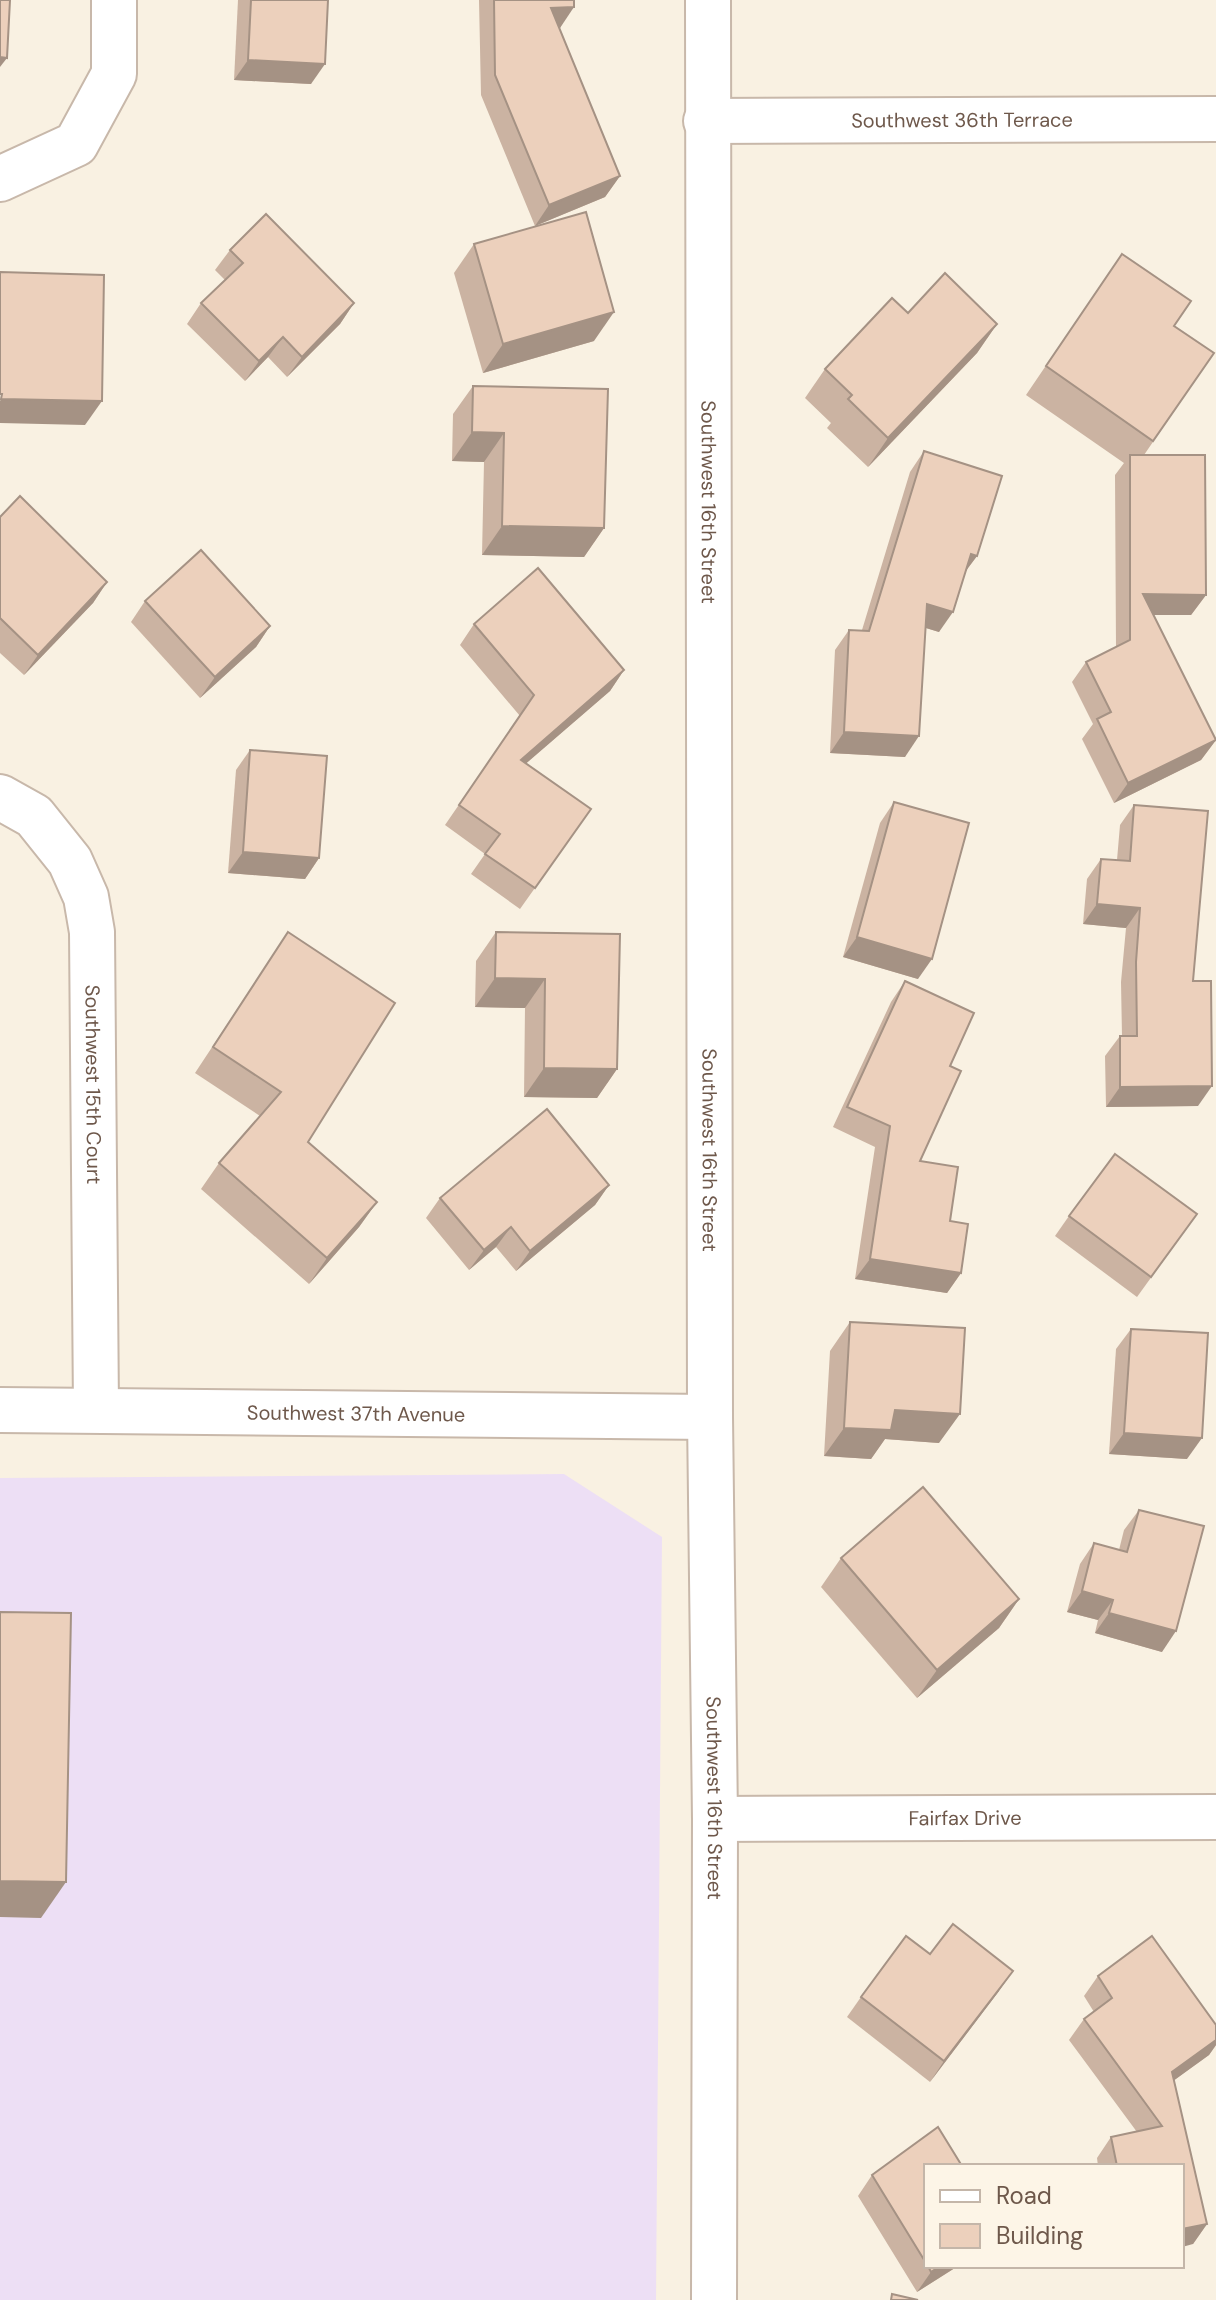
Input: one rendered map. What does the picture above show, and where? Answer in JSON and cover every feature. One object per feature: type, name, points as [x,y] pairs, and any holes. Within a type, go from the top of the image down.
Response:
[{"type":"street","points":[[0,179],[76,144],[114,74],[114,0]]},
{"type":"street","name":"Southwest 16th Street","points":[[708,0],[714,2300]]},
{"type":"street","name":"Southwest 36th Terrace","points":[[706,121],[1216,119]]},
{"type":"street","name":"Southwest 15th Court","points":[[0,797],[34,816],[70,861],[86,897],[92,932],[96,1409]]},
{"type":"street","name":"Southwest 37th Avenue","points":[[0,1410],[710,1417]]},
{"type":"street","name":"Fairfax Drive","points":[[715,1819],[1216,1817]]},
{"type":"shaded area","points":[[564,1474],[662,1537],[656,2300],[0,2300],[0,1478]]},
{"type":"building","points":[[0,0],[10,0],[7,58],[0,57]]},
{"type":"building","points":[[251,0],[328,0],[325,64],[248,60]]},
{"type":"building","points":[[494,0],[574,0],[574,7],[551,8],[620,176],[549,205],[495,75]]},
{"type":"building","points":[[586,212],[614,312],[503,344],[474,244]]},
{"type":"building","points":[[266,214],[354,303],[302,357],[283,337],[259,361],[201,303],[243,263],[230,250]]},
{"type":"building","points":[[1122,254],[1191,301],[1174,326],[1214,353],[1153,441],[1046,366]]},
{"type":"building","points":[[0,272],[104,275],[102,401],[1,399]]},
{"type":"building","points":[[945,273],[997,324],[888,438],[848,399],[852,395],[825,369],[892,298],[908,313]]},
{"type":"building","points":[[473,386],[608,389],[604,528],[502,526],[504,433],[472,432]]},
{"type":"building","points":[[924,451],[1002,476],[977,556],[971,554],[953,612],[927,604],[919,736],[844,732],[849,630],[869,631]]},
{"type":"building","points":[[1130,455],[1205,455],[1206,595],[1143,594],[1216,740],[1128,783],[1097,719],[1111,712],[1086,662],[1130,640]]},
{"type":"building","points":[[20,496],[107,582],[38,655],[0,618],[0,517]]},
{"type":"building","points":[[201,550],[270,626],[215,677],[145,601]]},
{"type":"building","points":[[538,568],[624,670],[521,760],[591,809],[535,888],[485,854],[500,834],[459,805],[534,695],[474,624]]},
{"type":"building","points":[[250,750],[327,756],[319,858],[243,852]]},
{"type":"building","points":[[894,802],[969,823],[932,959],[857,937]]},
{"type":"building","points":[[1134,805],[1208,811],[1193,981],[1211,981],[1212,1086],[1120,1087],[1120,1036],[1137,1036],[1136,962],[1140,908],[1097,904],[1101,859],[1130,861]]},
{"type":"building","points":[[288,932],[395,1003],[308,1142],[377,1202],[327,1258],[219,1163],[281,1092],[213,1047]]},
{"type":"building","points":[[496,932],[620,934],[617,1069],[544,1068],[545,979],[495,978]]},
{"type":"building","points":[[905,981],[974,1013],[950,1066],[961,1071],[920,1161],[958,1167],[950,1221],[968,1224],[961,1273],[870,1259],[890,1126],[847,1107]]},
{"type":"building","points":[[547,1109],[609,1185],[530,1251],[511,1227],[484,1250],[440,1198]]},
{"type":"building","points":[[1115,1154],[1197,1214],[1151,1277],[1069,1216]]},
{"type":"building","points":[[850,1322],[965,1328],[960,1414],[895,1410],[891,1430],[844,1428]]},
{"type":"building","points":[[1131,1329],[1208,1333],[1202,1438],[1124,1433]]},
{"type":"building","points":[[923,1487],[1019,1599],[937,1670],[841,1558]]},
{"type":"building","points":[[1139,1510],[1204,1526],[1176,1631],[1109,1613],[1113,1600],[1082,1591],[1094,1543],[1127,1552]]},
{"type":"building","points":[[0,1612],[71,1613],[66,1882],[0,1881]]},
{"type":"building","points":[[953,1924],[1013,1971],[944,2061],[861,1997],[906,1936],[930,1954]]},
{"type":"building","points":[[1152,1936],[1216,2025],[1216,2040],[1172,2072],[1207,2224],[1184,2229],[1184,2164],[1117,2164],[1111,2137],[1162,2126],[1084,2019],[1112,1998],[1098,1976]]},
{"type":"building","points":[[938,2127],[961,2164],[924,2164],[924,2260],[872,2175]]},
{"type":"building","points":[[892,2294],[918,2300],[891,2300]]}]
